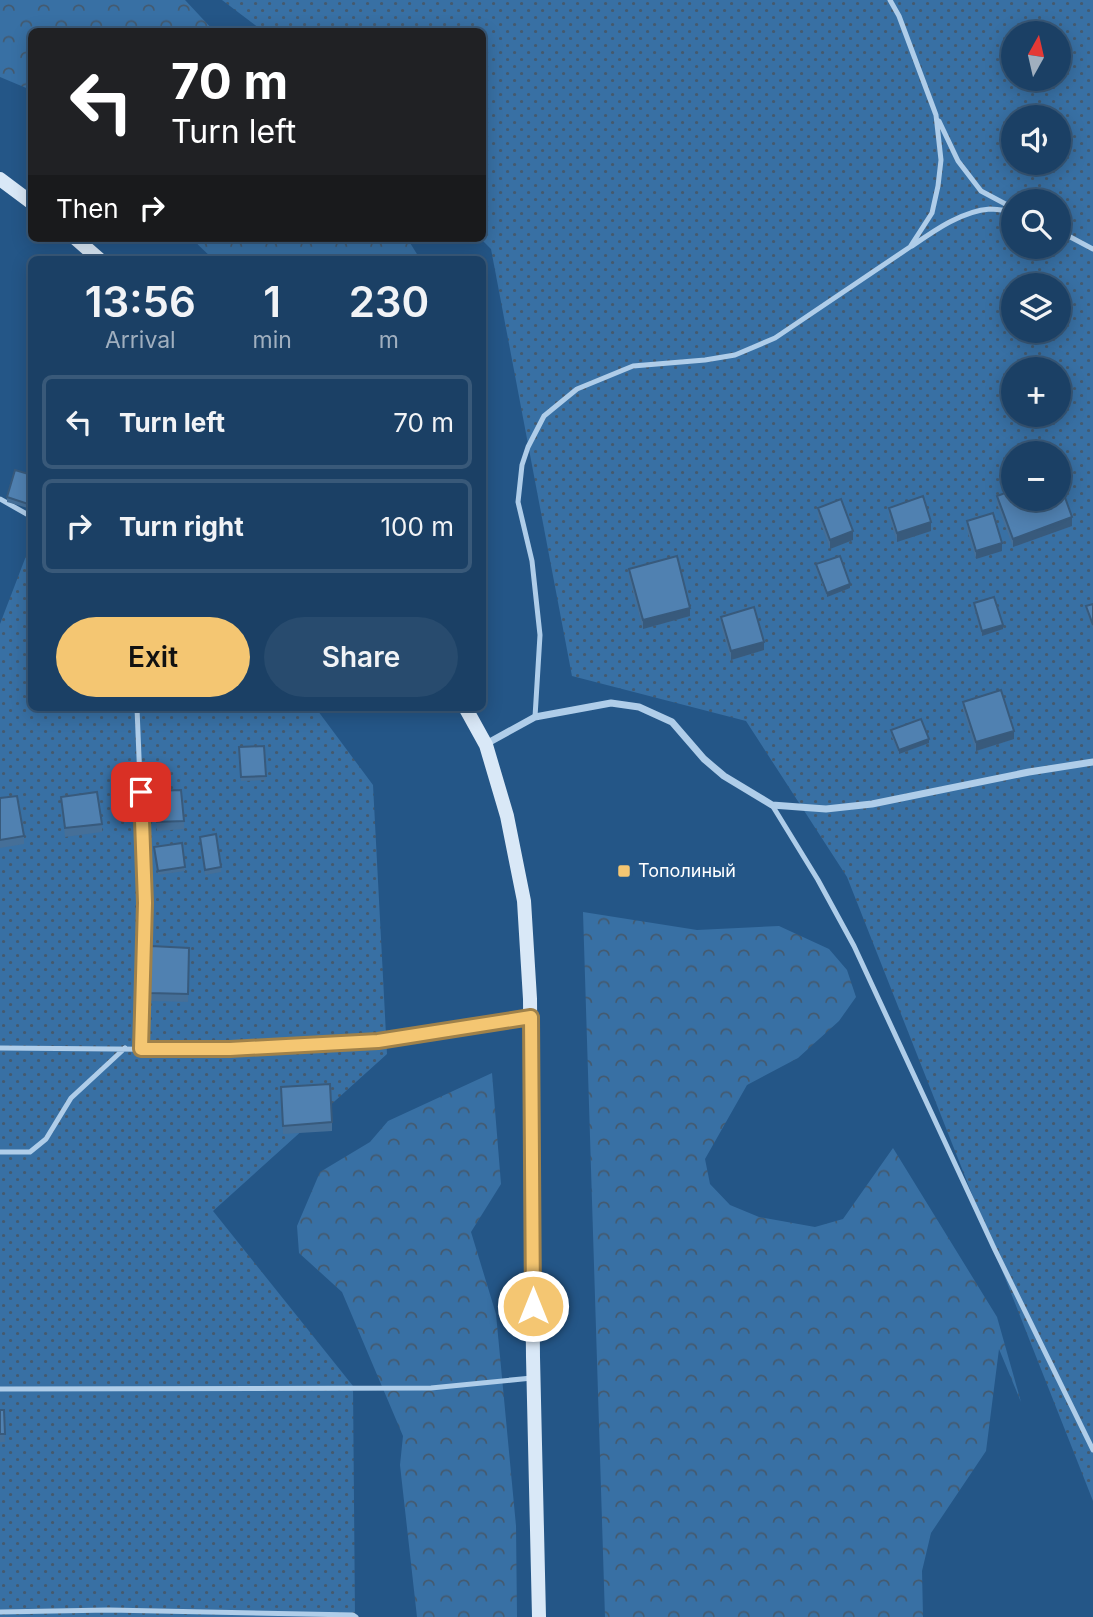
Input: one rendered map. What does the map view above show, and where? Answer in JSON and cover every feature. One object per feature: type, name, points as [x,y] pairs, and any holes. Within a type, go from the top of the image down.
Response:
[{"type":"street","points":[[0,179],[28,200]]},
{"type":"street","points":[[80,242],[96,256]]},
{"type":"street","points":[[486,745],[535,717],[611,704],[639,707],[672,722],[704,760],[724,776],[772,805],[826,809],[872,804],[1093,762]]},
{"type":"street","points":[[467,711],[486,745],[507,816],[524,901],[531,1017],[539,1617]]},
{"type":"lane","points":[[890,0],[899,16],[936,115],[958,161],[981,191],[1001,203]]},
{"type":"lane","points":[[910,247],[932,214],[938,187],[941,160],[936,115]]},
{"type":"lane","points":[[535,717],[540,635],[532,561],[518,502],[522,465],[544,416],[578,388],[633,366],[736,355],[775,338],[940,227],[968,214],[1001,209]]},
{"type":"lane","points":[[1071,237],[1093,249]]},
{"type":"lane","points":[[0,499],[28,515]]},
{"type":"lane","points":[[137,711],[145,903],[141,1049]]},
{"type":"lane","points":[[772,805],[854,946],[989,1238],[1093,1450]]},
{"type":"lane","points":[[0,1048],[230,1049],[378,1041],[531,1017]]},
{"type":"lane","points":[[0,1153],[30,1152],[46,1139],[71,1098],[125,1048]]},
{"type":"lane","points":[[0,1389],[431,1388],[534,1378]]},
{"type":"lane","points":[[0,1612],[108,1609],[356,1617]]},
{"type":"green space","points":[[0,0],[185,0],[211,28],[28,28],[28,89],[0,77]]},
{"type":"green space","points":[[222,0],[1093,0],[1093,1501],[847,877],[746,721],[572,676],[491,249],[484,242],[486,28],[259,28]]},
{"type":"green space","points":[[195,242],[409,242],[418,256],[210,256]]},
{"type":"green space","points":[[28,551],[28,711],[318,711],[373,785],[387,1054],[213,1211],[353,1386],[355,1617],[0,1617],[0,624]]},
{"type":"green space","points":[[583,912],[697,930],[779,926],[829,949],[847,970],[856,997],[839,1021],[798,1058],[747,1085],[705,1159],[710,1184],[730,1205],[759,1217],[815,1227],[843,1219],[893,1148],[997,1317],[1021,1402],[999,1349],[986,1451],[931,1533],[922,1571],[923,1617],[605,1617]]},
{"type":"green space","points":[[492,1073],[501,1184],[471,1232],[496,1314],[516,1526],[517,1617],[417,1617],[400,1465],[403,1436],[342,1292],[299,1253],[297,1226],[320,1172],[370,1142],[388,1121]]},
{"type":"building","points":[[15,470],[28,474],[28,504],[7,497]]},
{"type":"building","points":[[923,496],[931,522],[897,533],[889,508]]},
{"type":"building","points":[[841,499],[853,531],[830,540],[818,508]]},
{"type":"building","points":[[1003,511],[1070,511],[1072,517],[1013,539]]},
{"type":"building","points":[[993,513],[1002,543],[976,551],[967,521]]},
{"type":"building","points":[[677,556],[690,608],[643,620],[629,569]]},
{"type":"building","points":[[840,556],[850,584],[827,593],[816,564]]},
{"type":"building","points":[[994,597],[1003,625],[982,631],[974,603]]},
{"type":"building","points":[[1093,604],[1093,625],[1086,606]]},
{"type":"building","points":[[754,607],[764,642],[731,651],[721,617]]},
{"type":"building","points":[[1001,690],[1014,731],[976,742],[963,702]]},
{"type":"building","points":[[921,719],[929,739],[899,750],[891,730]]},
{"type":"building","points":[[264,746],[266,776],[241,777],[239,747]]},
{"type":"building","points":[[181,790],[184,821],[157,822],[155,791]]},
{"type":"building","points":[[97,792],[102,824],[65,828],[61,797]]},
{"type":"building","points":[[17,796],[24,836],[0,840],[0,798]]},
{"type":"building","points":[[216,834],[221,867],[205,870],[200,837]]},
{"type":"building","points":[[182,843],[185,867],[158,871],[154,847]]},
{"type":"building","points":[[151,946],[189,948],[188,994],[150,993]]},
{"type":"building","points":[[330,1084],[332,1122],[283,1126],[281,1087]]},
{"type":"building","points":[[0,1410],[4,1410],[5,1434],[0,1434]]},
{"type":"place","name":"Тополиный","points":[[624,871]]},
{"type":"route","points":[[141,792],[145,903],[141,1049],[230,1049],[378,1041],[531,1017],[533,1306]]}]
